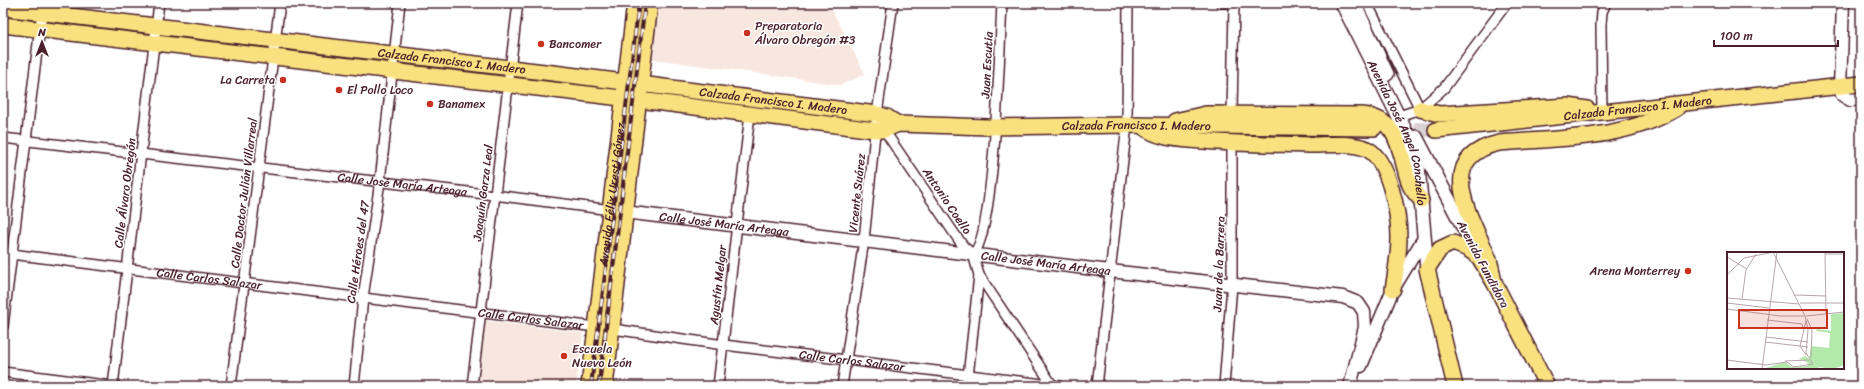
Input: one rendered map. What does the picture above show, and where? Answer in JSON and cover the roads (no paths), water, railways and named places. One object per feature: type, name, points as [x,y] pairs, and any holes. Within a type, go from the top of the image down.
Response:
[{"type":"main road","name":"Avenida Félix Uresti Gómez","points":[[633,83],[635,3]]},
{"type":"main road","name":"Avenida Félix Uresti Gómez","points":[[589,386],[611,210],[633,83],[650,3]]},
{"type":"main road","name":"Avenida José Ángel Conchello","points":[[1342,3],[1411,142],[1418,166],[1426,269]]},
{"type":"main road","name":"Avenida José Ángel Conchello","points":[[1354,3],[1412,112],[1418,142]]},
{"type":"main road","name":"Calzada Francisco I. Madero","points":[[3,8],[42,8],[156,26],[511,68],[877,114],[887,117],[898,124]]},
{"type":"main road","name":"Calzada Francisco I. Madero","points":[[3,25],[40,28],[154,44],[631,99],[879,130],[898,124],[996,127],[1162,125],[1374,128]]},
{"type":"main road","name":"Calzada Francisco I. Madero","points":[[1436,130],[1598,114],[1861,84]]},
{"type":"main road","name":"Avenida Félix Uresti Gómez","points":[[605,386],[627,212],[631,99]]},
{"type":"main road","points":[[1494,282],[1488,257],[1463,199],[1462,172],[1468,160],[1487,146],[1499,143],[1598,134],[1640,125],[1670,112],[1684,103]]},
{"type":"main road","points":[[1412,112],[1462,114],[1568,106],[1587,109],[1598,114]]},
{"type":"main road","points":[[1162,125],[1198,115],[1362,115],[1379,118],[1386,123],[1401,146],[1410,186],[1421,200]]},
{"type":"main road","points":[[1134,125],[1160,136],[1232,143],[1349,145],[1364,148],[1375,155],[1381,163],[1390,184],[1399,236],[1393,289]]},
{"type":"main road","name":"Avenida Fundidora","points":[[1418,142],[1479,257],[1494,282],[1546,386]]},
{"type":"main road","points":[[1455,386],[1426,269],[1440,249],[1448,244],[1462,245],[1479,257]]},
{"type":"street","name":"Calle Álvaro Obregón","points":[[113,386],[159,3]]},
{"type":"street","name":"Calle Doctor Julián Villarreal","points":[[231,386],[280,3]]},
{"type":"street","name":"Calle Héroes del 47","points":[[354,386],[363,298],[380,182],[400,3]]},
{"type":"street","name":"Joaquín Garza Leal","points":[[472,386],[518,3]]},
{"type":"street","name":"Vicente Suárez","points":[[842,386],[879,130],[877,114],[894,3]]},
{"type":"street","name":"Juan Escutia","points":[[974,254],[980,245],[985,229],[996,127],[1002,3]]},
{"type":"street","points":[[1097,386],[1110,271],[1134,125],[1128,3]]},
{"type":"street","points":[[1222,3],[1234,3],[1232,114]]},
{"type":"street","points":[[1367,3],[1412,112],[1444,88],[1507,3]]},
{"type":"street","points":[[1598,114],[1601,25],[1602,12],[1606,3]]},
{"type":"street","points":[[1843,3],[1840,87],[1842,96],[1850,100],[1861,99]]},
{"type":"street","points":[[3,326],[7,254],[26,140],[42,8]]},
{"type":"street","name":"Agustín Melgar","points":[[718,386],[750,114]]},
{"type":"street","name":"Antonio Coello","points":[[879,130],[964,247],[974,254]]},
{"type":"street","name":"Calle José María Arteaga","points":[[3,138],[736,224],[1110,271],[1343,297],[1358,303],[1364,312],[1366,327],[1351,386]]},
{"type":"street","name":"Juan de la Barrera","points":[[1224,386],[1232,285],[1232,143]]},
{"type":"street","points":[[1351,386],[1393,289],[1424,238]]},
{"type":"street","name":"Calle Carlos Salazar","points":[[7,254],[613,328],[724,345],[1055,386]]},
{"type":"street","points":[[967,386],[979,275],[974,254]]},
{"type":"street","points":[[979,275],[1055,386]]},
{"type":"street","points":[[3,372],[113,386]]},
{"type":"tunnel","points":[[1391,129],[1436,130]]},
{"type":"railway","points":[[591,386],[639,3]]},
{"type":"railway","points":[[599,386],[645,3]]},
{"type":"place","name":"Preparatoria Álvaro Obregón #3","points":[[747,33]]},
{"type":"place","name":"Bancomer","points":[[541,44]]},
{"type":"place","name":"La Carreta","points":[[283,80]]},
{"type":"place","name":"El Pollo Loco","points":[[339,90]]},
{"type":"place","name":"Banamex","points":[[430,104]]},
{"type":"place","name":"Arena Monterrey","points":[[1688,271]]},
{"type":"place","name":"Escuela Nuevo León","points":[[564,356]]}]
